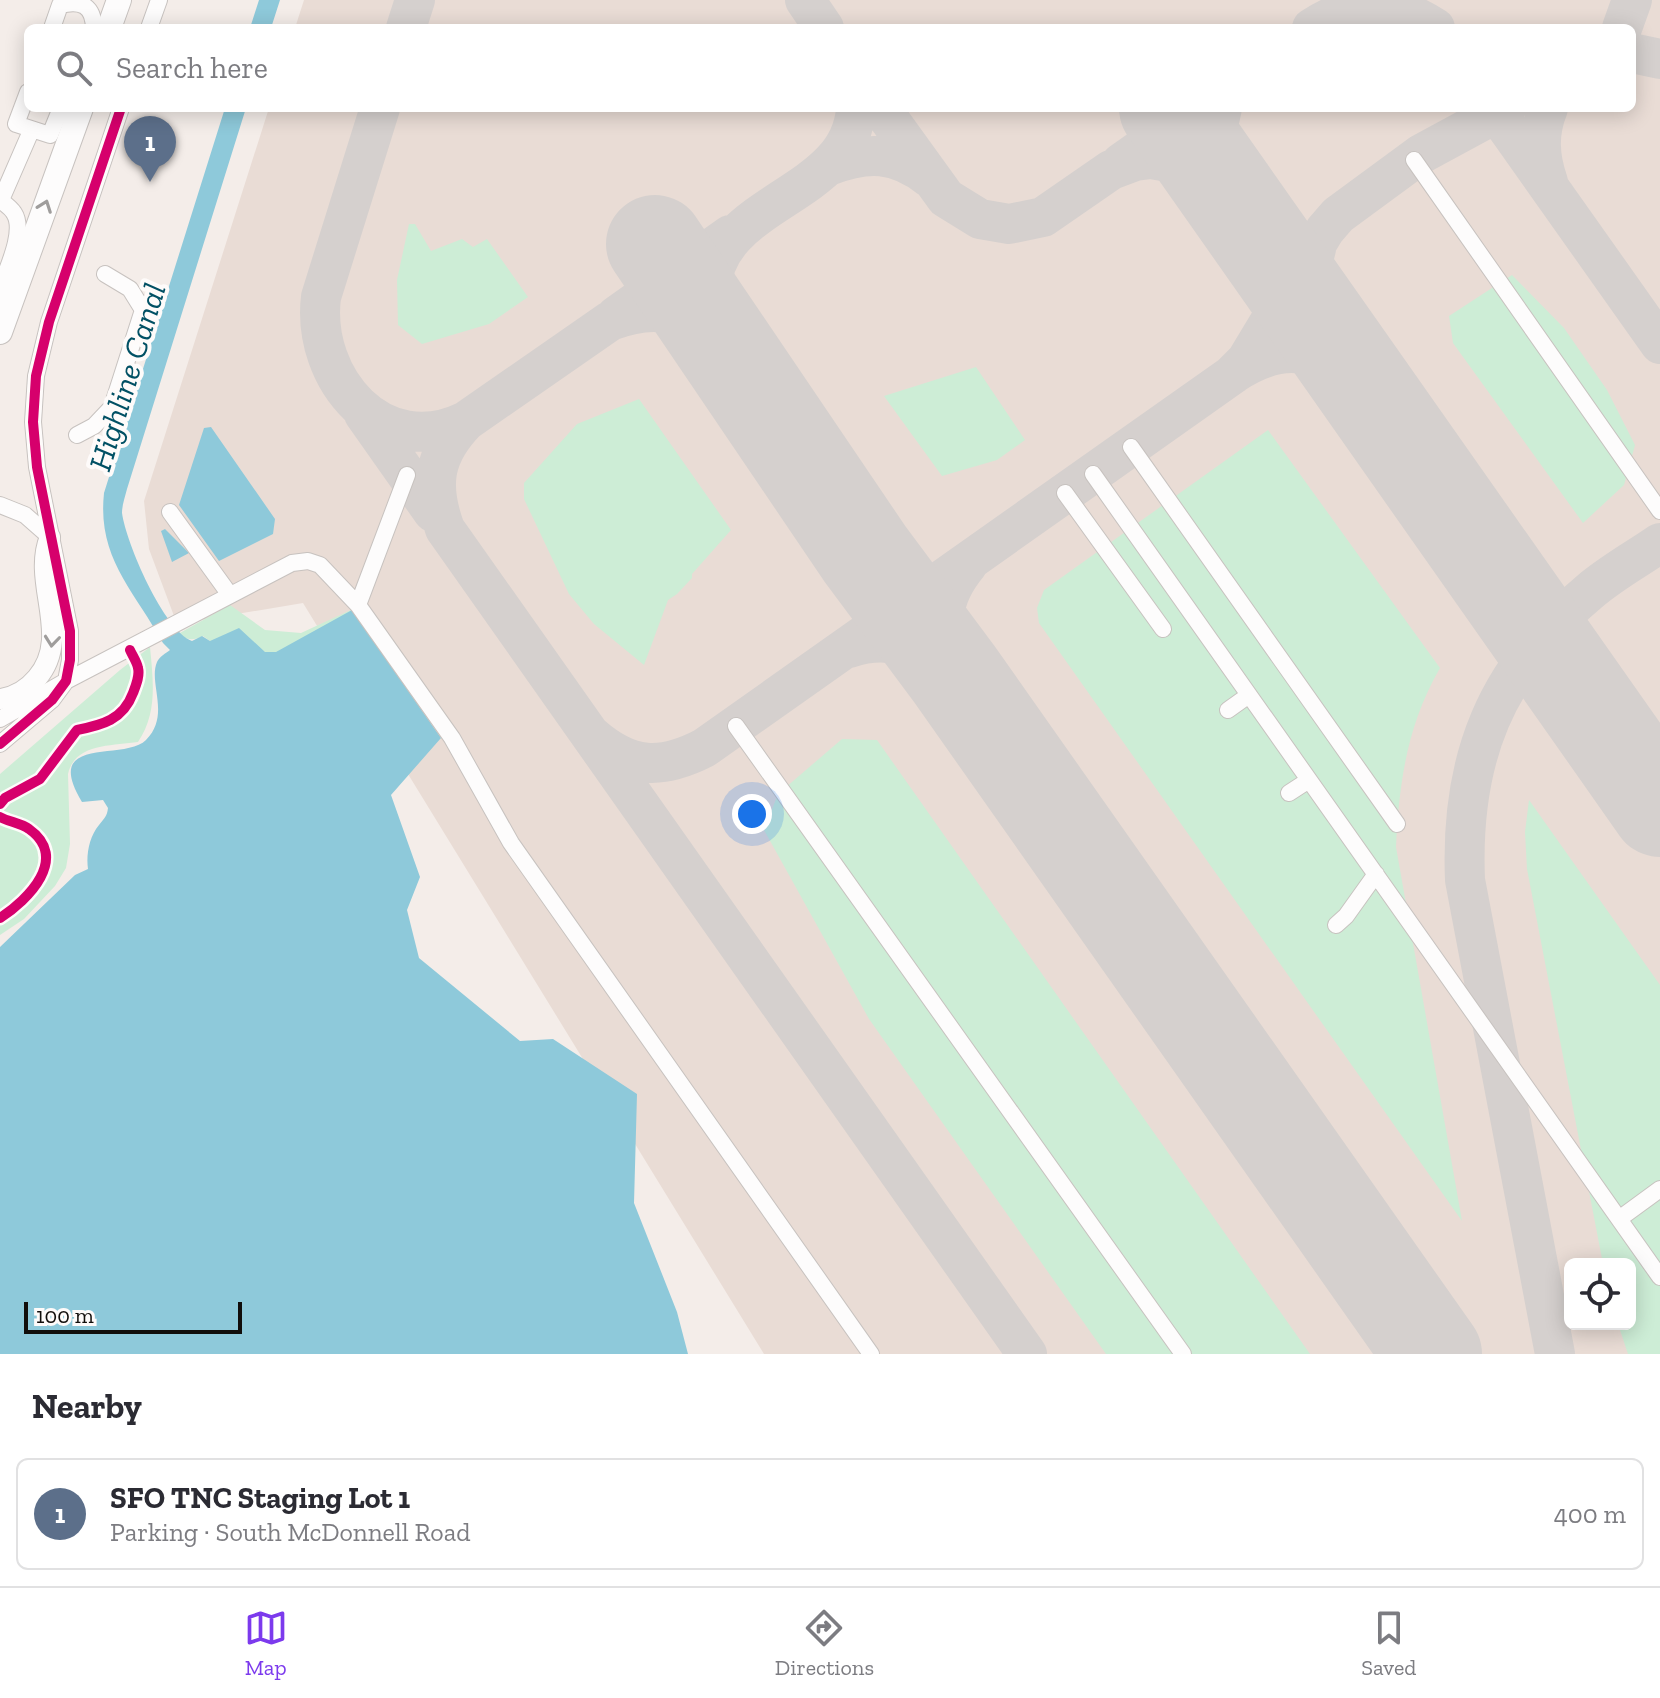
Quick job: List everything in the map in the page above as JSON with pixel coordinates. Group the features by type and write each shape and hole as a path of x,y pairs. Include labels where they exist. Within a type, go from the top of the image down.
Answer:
{"highway":[{"path":"110,24 119,0"},
{"path":"0,332 80,112"}],"main road":[{"path":"0,699 15,697 30,686 50,656 53,623 43,566 50,537"}],"street":[{"path":"150,24 159,0"},
{"path":"53,24 57,2 76,2 85,6 94,16 94,24"},
{"path":"24,103 16,124 31,131 50,135 59,112"},
{"path":"0,744 52,700 66,681 70,660 70,631 41,497 33,422 39,357 120,112"},
{"path":"0,289 16,243 18,224 15,214 0,200 31,131"},
{"path":"1414,160 1660,511"},
{"path":"77,435 94,426 112,407 143,310 130,289 105,274"},
{"path":"1131,447 1397,824"},
{"path":"1093,474 1660,1277"},
{"path":"358,605 407,475"},
{"path":"1065,493 1163,629"},
{"path":"0,504 41,497"},
{"path":"0,504 25,515 50,537"},
{"path":"170,512 230,595"},
{"path":"0,719 66,681 292,563 308,561 320,565 358,605 452,738 511,843 871,1354"},
{"path":"1228,710 1249,695"},
{"path":"736,726 1183,1354"},
{"path":"1289,793 1309,780"},
{"path":"1336,925 1376,874"},
{"path":"1619,1219 1660,1189"}],"shaded area":[{"path":"304,0 1660,0 1660,1354 764,1354 303,603 177,624 149,549 144,501 268,112 1636,112 1636,24 296,24"}],"green space":[{"path":"409,224 415,224 431,251 462,239 473,247 487,239 528,297 489,324 422,344 398,325 397,280"},
{"path":"1512,275 1564,328 1607,390 1635,445 1624,485 1583,523 1453,343 1449,316"},
{"path":"976,367 1025,440 997,460 942,476 884,396"},
{"path":"639,399 731,530 692,574 692,578 668,600 644,665 594,624 569,594 524,499 524,483 577,424"},
{"path":"1268,430 1440,668 1412,733 1403,777 1396,847 1462,1221 1039,623 1037,608 1044,590"},
{"path":"230,605 265,630 301,633 353,609 379,649 277,663 203,636 190,639 178,634"},
{"path":"150,647 153,696 144,731 138,742 86,751 72,764 68,774 70,844 66,868 55,886 24,919 0,935 0,774"},
{"path":"842,739 877,740 1310,1354 1106,1354 869,1019 764,830 778,794"},
{"path":"1529,800 1660,985 1660,1354 1628,1354 1620,1330 1636,1330 1636,1258 1602,1258 1527,869 1525,832"}],"water":[{"path":"259,0 280,0 272,24 251,24"},
{"path":"224,112 245,112 125,498 122,513 131,544 159,604 181,634 192,641 202,636 210,641 239,628 265,652 276,652 352,610 441,738 391,795 420,877 407,910 419,958 520,1041 553,1039 637,1094 634,1203 677,1312 688,1354 0,1354 0,947 75,875 88,869 91,841 108,808 103,800 82,802 72,781 72,767 78,758 135,746 146,740 157,720 155,670 158,660 170,650 112,555 103,516 104,493"},
{"path":"211,427 275,519 273,534 219,561 179,505 204,428"},
{"path":"165,529 189,553 172,562 161,531"}],"taxiway":[{"path":"407,24 415,0"},
{"path":"805,0 821,24"},
{"path":"1623,24 1632,0"},
{"path":"1319,24 1343,12 1374,7 1404,12 1428,24"},
{"path":"1636,54 1660,59"},
{"path":"379,112 321,297 321,328 328,357 340,383 358,405 381,421 406,430 435,431 466,421 610,321 627,316 655,312 668,314 692,323 720,340"},
{"path":"720,340 711,292 718,261 734,237 756,217 832,162 848,138 855,112"},
{"path":"884,112 946,198 980,219 1009,224 1043,217 1111,170 1151,159 1186,165 1229,198"},
{"path":"1121,163 1193,112"},
{"path":"1221,112 1214,144 1229,198"},
{"path":"1496,112 1660,344"},
{"path":"592,736 619,755 646,763 674,760 704,748 1232,375 1246,361 1325,230 1338,215 1421,154 1499,112"},
{"path":"1547,112 1541,145 1548,182"},
{"path":"828,166 856,158 881,156 905,163 930,178"},
{"path":"616,316 730,235"},
{"path":"1316,249 1312,288 1317,306 1365,390"},
{"path":"1233,374 1266,358 1296,353 1326,361 1356,382"},
{"path":"364,414 433,512"},
{"path":"466,421 447,446 437,471 437,498 445,529 1027,1354"},
{"path":"1555,1354 1465,880 1469,795 1477,757 1490,720 1507,686 1529,653 1556,622 1589,592 1660,543"},
{"path":"955,675 944,617 950,592 968,564"},
{"path":"849,648 879,643 905,646 930,657 955,675"}],"runway":[{"path":"1171,112 1660,808"},
{"path":"655,244 865,554 955,675 1433,1354"}],"cycle path":[{"path":"0,744 52,700 66,681 70,660 70,631 37,467 33,422 36,376 49,322 120,112"},
{"path":"0,804 5,798 40,779 77,730 111,720 124,709 133,693 138,674 130,650"},
{"path":"0,817 29,829 41,840 46,853 45,865 32,890 0,918"}],"place":[{"name":"SFO TNC Staging Lot 1","path":"150,182"}],"water label":[{"name":"Highline Canal","path":"127,377"}]}
